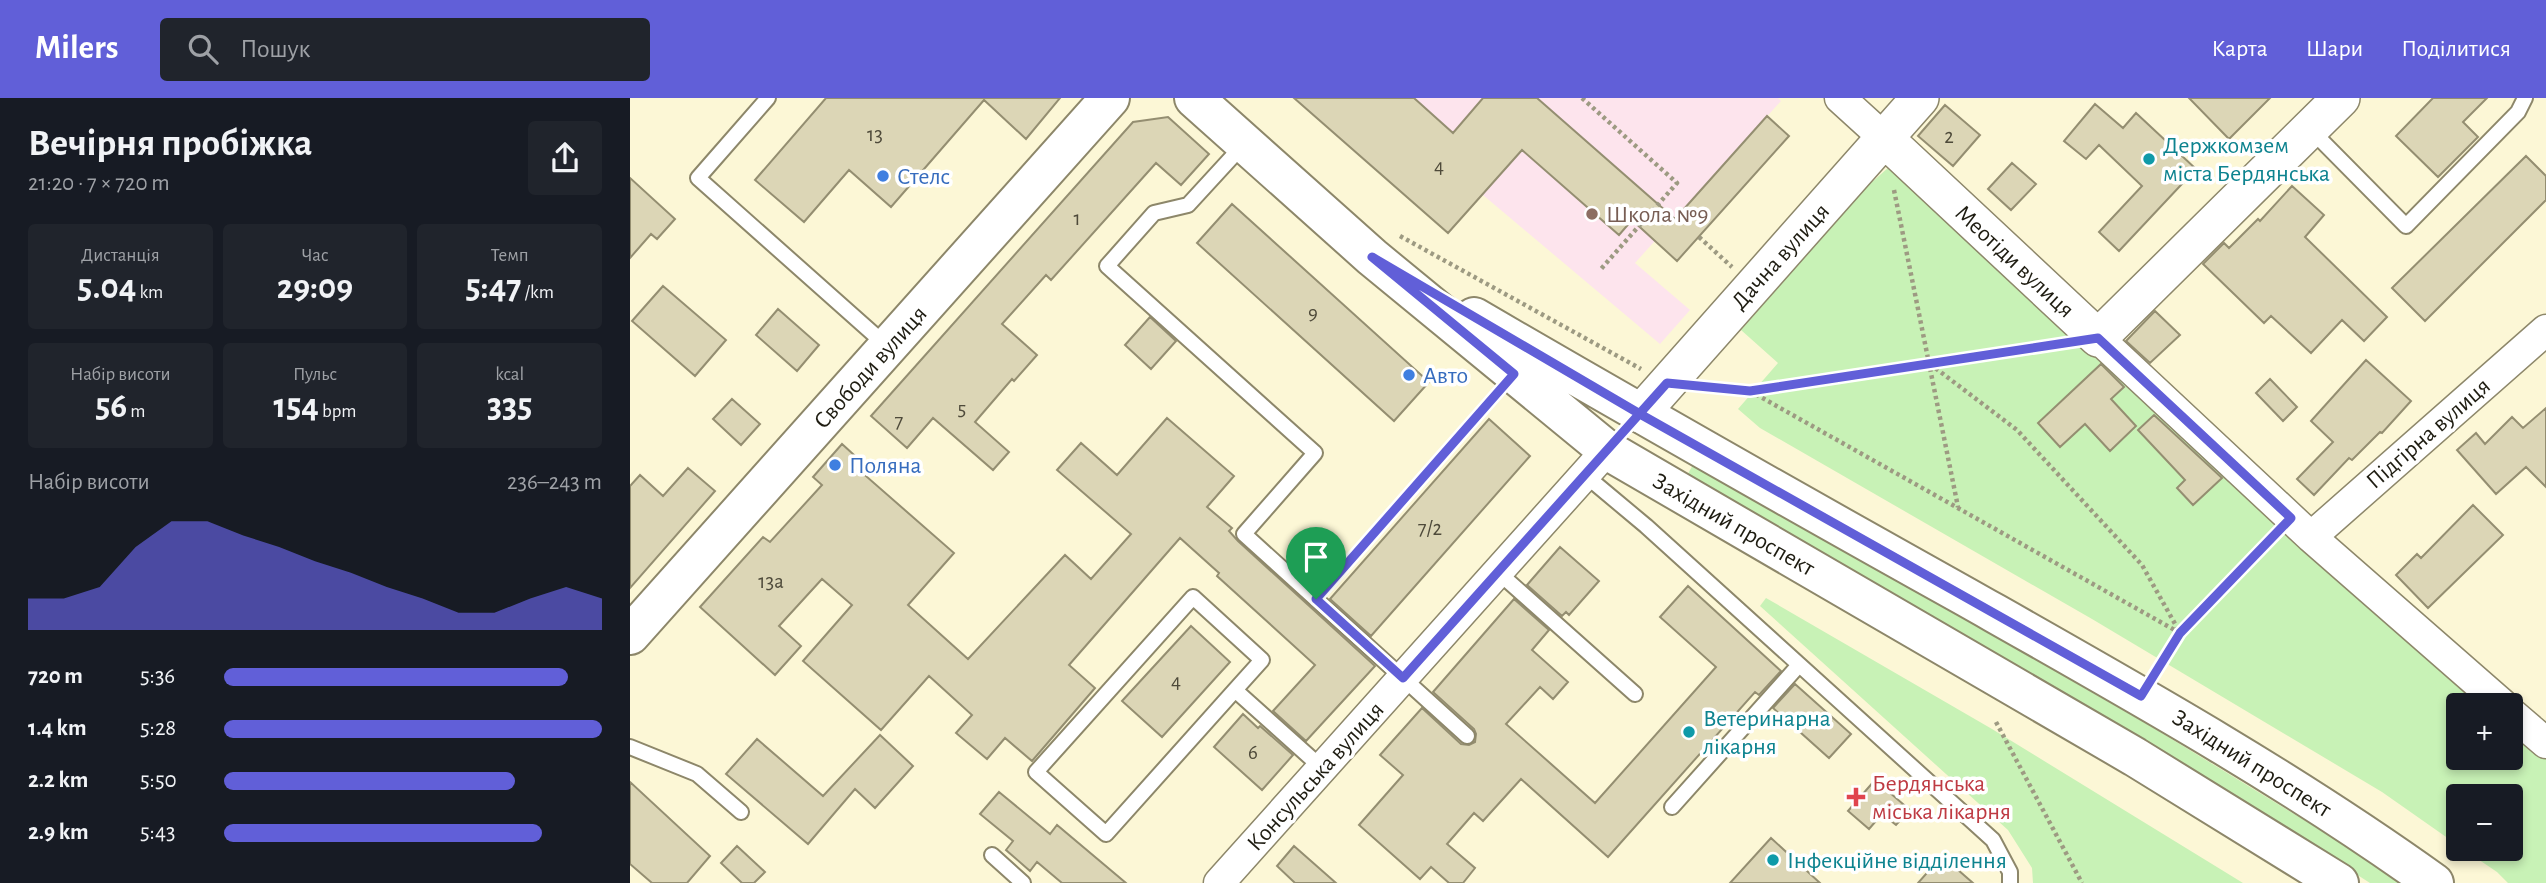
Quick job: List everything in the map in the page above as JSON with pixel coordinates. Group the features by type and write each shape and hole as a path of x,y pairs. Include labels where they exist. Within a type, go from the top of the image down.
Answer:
{"main road":[{"name":"Свободи вулиця","path":"630,635 1110,98"},
{"name":"Західний проспект","path":"1194,98 1245,143 1383,245 1640,414 2141,696 2355,827 2434,883"},
{"name":"Західний проспект","path":"1383,245 1514,374 1596,463 2135,757 2339,883"},
{"path":"1596,463 1640,414"}],"street":[{"name":"Меотіди вулиця","path":"1840,98 2301,527 2488,693"},
{"name":"Дачна вулиця","path":"1640,414 1920,98"},
{"path":"2098,338 2341,98"},
{"name":"Підгірна вулиця","path":"2301,527 2546,330"},
{"name":"Консульська вулиця","path":"1219,883 1596,463"},
{"path":"2523,723 2546,743"}],"lane":[{"path":"768,98 698,178 888,347"},
{"path":"2310,129 2406,226 2518,112 2525,98"},
{"path":"1245,143 1188,205 1154,213 1107,266 1314,453 1244,534 1467,736"},
{"path":"1596,463 1646,526 1993,840 2010,872 2010,883"},
{"path":"1498,572 1635,695"},
{"path":"1193,597 1262,660 1235,690 1106,834 1036,772 1193,597"},
{"path":"1672,807 1799,665"},
{"path":"1235,690 1322,768"},
{"path":"630,747 697,774 741,812"},
{"path":"992,855 1023,883"}],"path":[{"path":"1582,98 1677,183 1601,269"},
{"path":"1884,138 1958,508"},
{"path":"1699,237 1753,285"},
{"path":"1383,245 1667,383 1750,391 2098,338"},
{"path":"1929,364 2017,430 2142,565 2180,633"},
{"path":"1316,599 1514,374"},
{"path":"1750,391 2180,633"},
{"path":"2141,696 2180,633 2301,527"},
{"path":"1996,722 2082,883"}],"shaded area":[{"name":"Школа №9","path":"1294,98 1778,98 1781,101 1635,263 1690,310 1660,344 1483,195 1448,233"}],"green space":[{"path":"1889,167 2489,693 2446,693 2446,770 2523,770 2523,723 2546,743 2546,883 2508,883 2481,861 2523,861 2523,784 2446,784 2446,837 2382,792 2092,619 1760,428 1738,409 1778,363 1741,330 1862,191"},
{"path":"1694,463 2152,727 2402,883 2370,883 1685,479"},
{"path":"1766,598 1992,729 2243,883 2033,883 2032,868 2008,830 1760,606"}],"building":[{"path":"826,98 1060,98 1026,139 984,100 891,207 849,170 804,222 755,180"},
{"path":"1294,98 1414,98 1453,133 1483,98 1537,98 1675,219 1767,116 1789,136 1677,261 1632,220 1619,235 1522,150 1448,233"},
{"path":"2189,98 2270,98 2229,139"},
{"path":"2433,98 2487,98 2463,122 2478,137 2438,177 2396,136"},
{"path":"2095,104 2123,128 2136,113 2196,169 2119,251 2099,232 2142,186 2099,145 2086,159 2064,141"},
{"path":"1945,105 1980,135 1953,166 1918,136"},
{"path":"1168,117 1209,154 1181,185 1156,163 1051,280 1046,275 1002,324 1037,355 975,422 1009,452 993,470 933,418 907,448 871,416 1133,122"},
{"path":"2526,156 2546,176 2546,200 2425,321 2392,288"},
{"path":"2012,163 2036,184 2011,210 1988,189"},
{"path":"630,178 675,219 657,239 651,234 630,258"},
{"path":"2292,186 2324,215 2305,237 2387,317 2364,341 2342,320 2311,353 2271,316 2264,323 2203,264 2224,243 2229,248 2258,219 2260,221"},
{"path":"1232,204 1429,382 1394,421 1197,243"},
{"path":"663,286 726,340 695,376 632,321"},
{"path":"778,309 819,345 797,371 756,335"},
{"path":"2155,311 2180,335 2150,363 2126,341"},
{"path":"1150,317 1176,341 1151,369 1125,345"},
{"path":"2366,360 2411,401 2382,433 2352,460 2349,458 2314,495 2297,479 2333,442 2311,421"},
{"path":"2101,364 2124,387 2111,399 2136,426 2110,451 2085,424 2060,447 2038,423"},
{"path":"2270,379 2297,407 2283,421 2256,393"},
{"path":"732,399 760,424 741,445 713,419"},
{"path":"2546,408 2546,487 2526,467 2496,494 2457,450 2476,433 2485,444 2512,417 2523,428"},
{"path":"2154,415 2222,478 2193,505 2177,488 2185,480 2138,430"},
{"path":"1167,418 1234,476 1207,507 1232,528 1229,531 1238,541 1375,666 1306,741 1273,711 1315,665 1217,576 1219,573 1180,538 1069,665 1095,688 1032,761 1005,738 987,759 956,733 972,715 929,676 881,730 803,661 852,605 822,579 779,626 801,646 775,675 700,607 763,537 770,542 822,485 813,477 842,444 864,464 859,470 954,553 908,605 968,659 1065,555 1091,579 1131,534 1057,470 1081,443 1117,475"},
{"path":"1489,419 1530,456 1371,636 1330,599"},
{"path":"688,468 715,491 630,588 630,486 640,475 663,496"},
{"path":"2473,505 2503,535 2428,608 2396,575 2417,554 2421,558"},
{"path":"1560,547 1599,581 1569,615 1566,612 1562,616 1527,585"},
{"path":"1688,586 1781,671 1759,695 1755,692 1608,857 1521,779 1483,821 1474,813 1447,844 1475,868 1463,883 1449,883 1431,867 1420,879 1359,825 1403,775 1380,755 1422,708 1461,744 1469,745 1475,742 1474,729 1433,692 1514,599 1549,630 1532,650 1568,682 1553,699 1540,687 1506,724 1595,803 1716,667 1660,617"},
{"path":"1191,626 1230,662 1162,737 1122,701"},
{"path":"1795,684 1851,734 1829,758 1773,708"},
{"path":"1243,714 1293,755 1262,790 1214,747"},
{"path":"880,735 913,766 875,808 855,789 808,844 726,774 757,739 823,796"},
{"path":"1875,780 1910,810 1896,825 1882,814 1869,829 1848,811"},
{"path":"630,782 710,856 687,883 652,883 630,864"},
{"path":"999,792 1050,834 1057,825 1126,883 1062,883 1037,862 1030,871 1006,850 1013,841 980,814"},
{"name":"Інфекційне відділення","path":"1771,838 1820,883 1730,883"},
{"path":"737,846 765,872 754,883 742,883 721,863"},
{"path":"1294,846 1336,883 1295,883 1277,866"},
{"path":"1942,856 1973,883 1918,883"}],"place":[{"name":"Держкомзем міста Бердянська","path":"2149,159"},
{"name":"Стелс","path":"883,176"},
{"name":"Школа №9","path":"1592,214"},
{"name":"Авто","path":"1409,375"},
{"name":"Поляна","path":"835,465"},
{"name":"Ветеринарна лікарня","path":"1689,732"},
{"name":"Бердянська міська лікарня","path":"1856,797"},
{"name":"Інфекційне відділення","path":"1773,860"}],"route":[{"path":"1316,599 1403,678 1640,414 1667,383 1750,391 2098,338 2291,518 2180,633 2141,696 1640,414 1372,257 1514,374 1316,599"}]}
